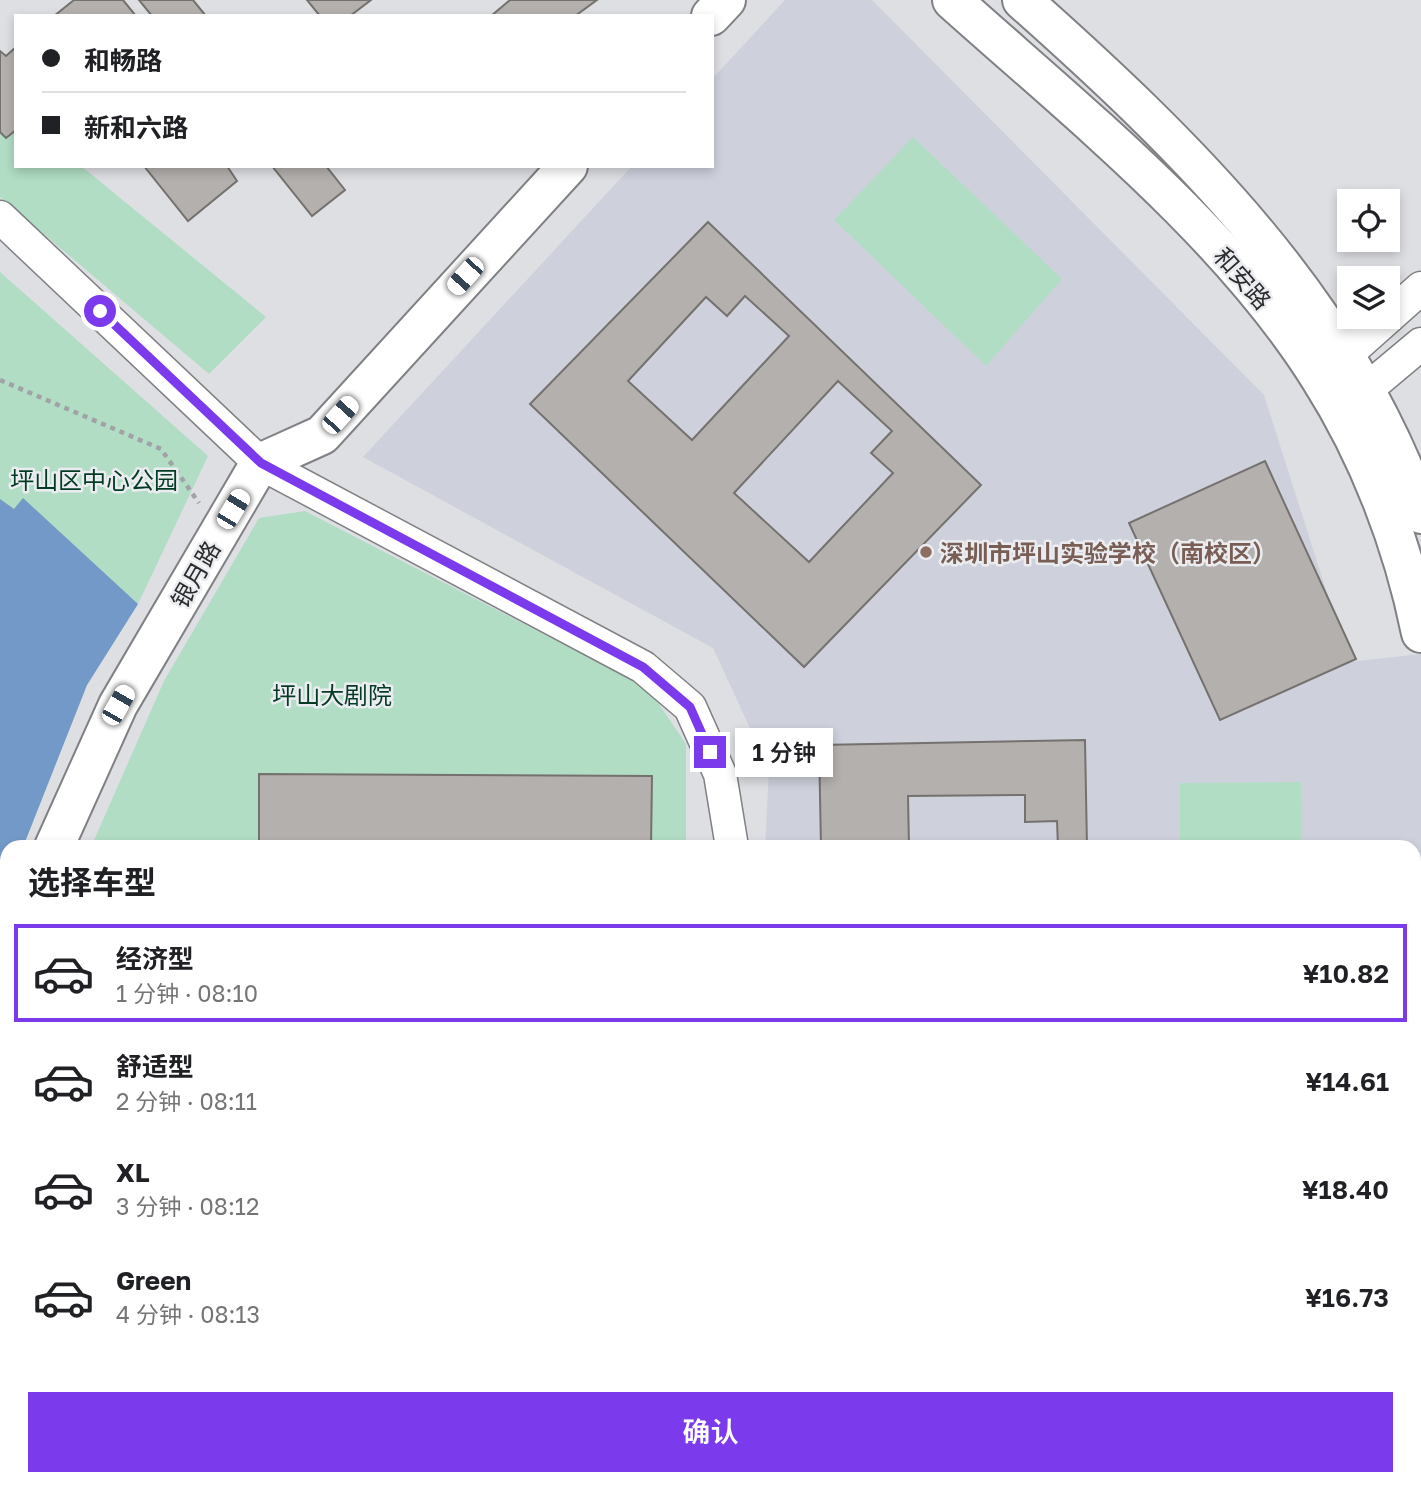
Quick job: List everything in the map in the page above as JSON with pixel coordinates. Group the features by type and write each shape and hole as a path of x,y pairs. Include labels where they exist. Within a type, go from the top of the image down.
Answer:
{"street":[{"path":"713,14 726,0"},
{"name":"和安路","path":"952,0 1127,157 1276,316 1333,366 1366,390 1383,421 1421,514"},
{"name":"和安路","path":"1021,0 1155,124 1248,221 1280,262 1333,366 1354,438 1385,509 1407,576 1421,633"},
{"path":"261,463 322,435 566,168"},
{"path":"0,217 261,463 643,667 690,707 720,774 731,840"},
{"path":"1251,288 1280,262"},
{"path":"1333,366 1421,288"},
{"path":"1366,390 1421,344"},
{"name":"银月路","path":"57,840 118,705 261,463"}],"path":[{"path":"0,380 161,449 220,532"}],"shaded area":[{"name":"深圳市坪山实验学校（南校区）","path":"785,0 872,0 1264,395 1349,662 1421,654 1421,840 765,840 769,769 713,648 363,457 630,168 714,168 714,77"}],"green space":[{"path":"0,100 14,111 14,168 83,168 266,317 209,374 0,197"},
{"path":"913,137 1062,279 986,366 834,220"},
{"name":"坪山区中心公园","path":"0,272 208,456 138,604 87,685 26,840 0,840"},
{"name":"坪山大剧院","path":"305,511 648,688 686,744 686,840 94,840 164,681 259,518"},
{"path":"1301,782 1302,840 1180,840 1180,783"}],"water":[{"path":"23,498 138,604 87,685 26,840 0,840 0,499 14,509"}],"building":[{"path":"74,0 123,0 134,14 56,14"},
{"path":"139,0 193,0 204,14 150,14"},
{"path":"307,0 371,0 353,14 318,14"},
{"path":"510,0 597,0 578,14 493,14"},
{"path":"14,49 14,132 6,138 0,132 0,51 6,56"},
{"path":"146,168 228,168 237,181 188,221"},
{"path":"274,168 328,168 345,190 312,216"},
{"path":"708,222 981,485 804,667 530,404","holes":["745,296 789,336 692,440 628,381 706,297 727,316","838,381 892,431 871,453 893,473 809,562 734,493"]},
{"path":"1265,461 1356,659 1220,720 1129,523"},
{"path":"1085,740 1087,840 1058,840 1057,821 1025,822 1025,795 908,796 909,840 821,840 819,745"},
{"path":"259,774 652,776 651,840 259,840"}],"place":[{"name":"深圳市坪山实验学校（南校区）","path":"926,552"}],"route":[{"path":"100,311 261,463 643,667 690,707 710,752"}]}
